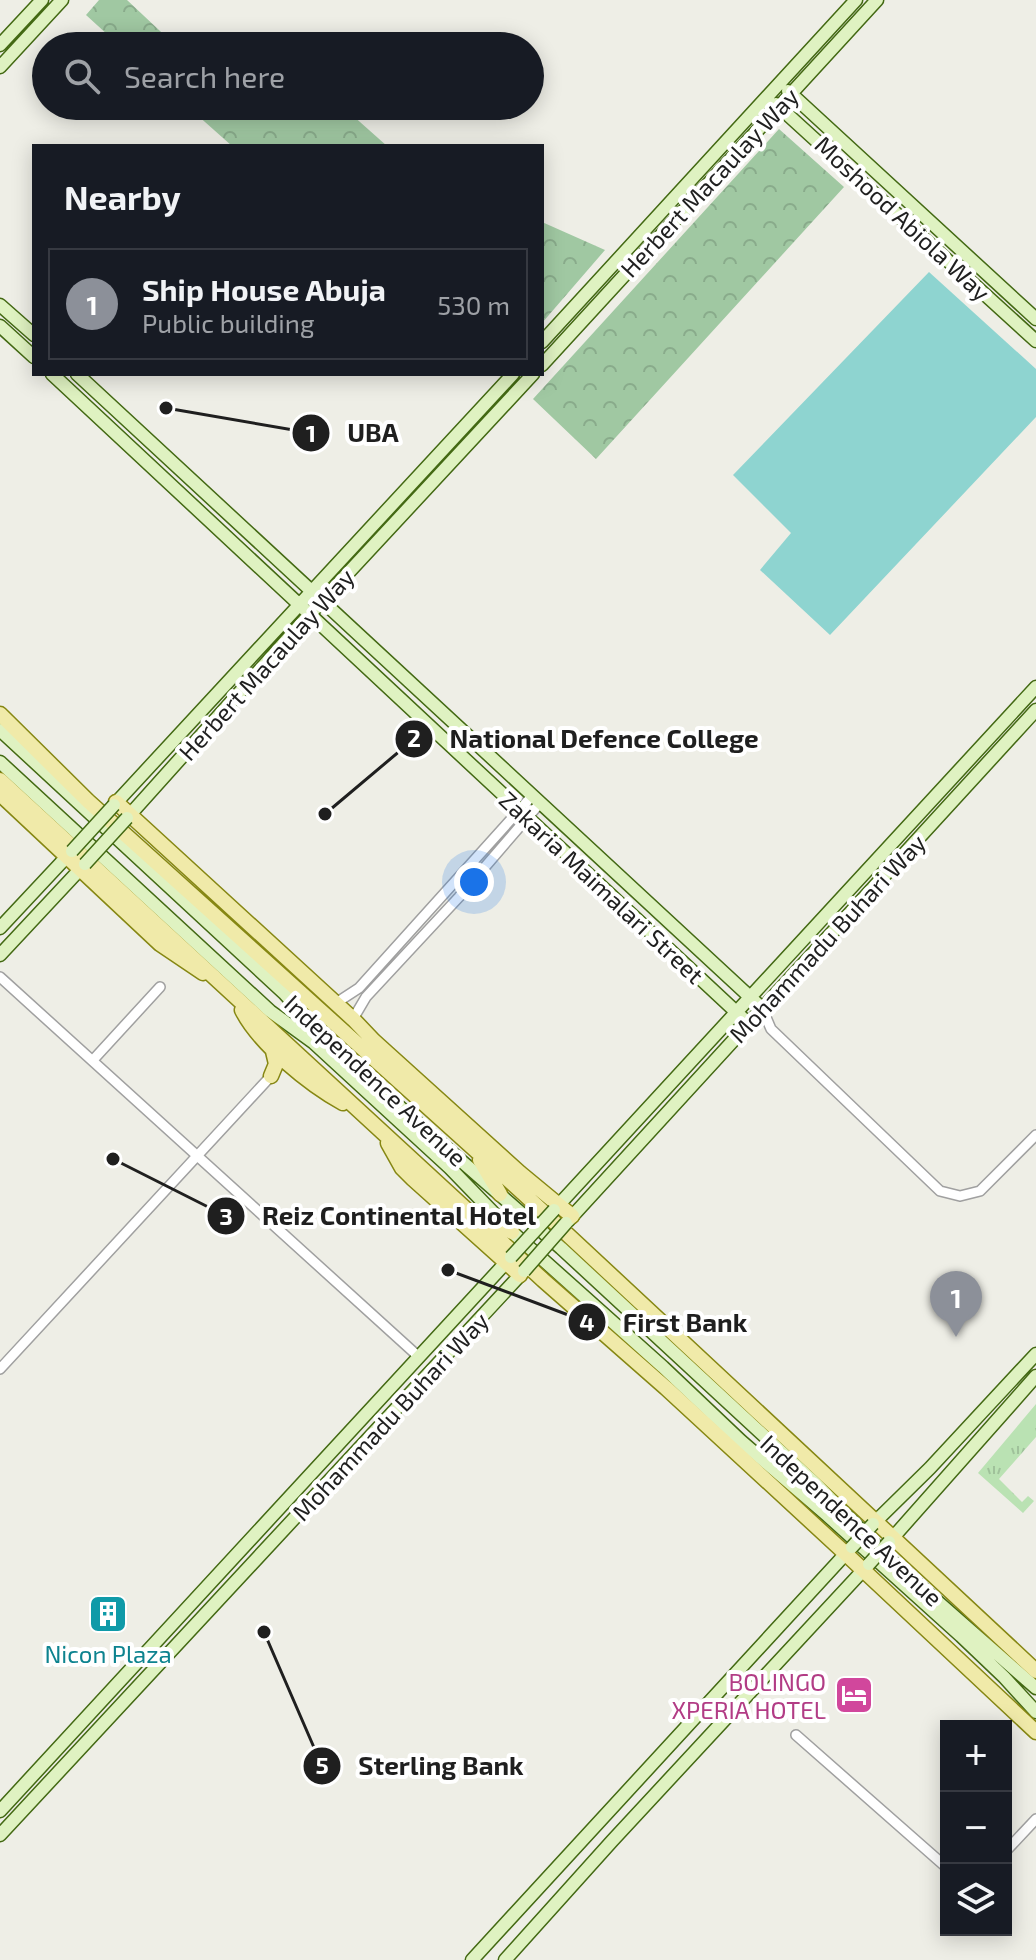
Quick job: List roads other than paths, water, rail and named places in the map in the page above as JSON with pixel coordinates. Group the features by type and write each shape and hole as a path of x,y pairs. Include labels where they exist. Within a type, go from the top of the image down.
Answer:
{"main road":[{"path":"0,45 42,0"},
{"path":"32,32 62,0"},
{"name":"Herbert Macaulay Way","path":"544,340 856,0"},
{"name":"Herbert Macaulay Way","path":"544,363 877,0"},
{"path":"0,67 32,32"},
{"name":"Moshood Abiola Way","path":"780,83 1036,319"},
{"name":"Moshood Abiola Way","path":"768,96 1036,341"},
{"path":"983,292 994,280"},
{"path":"0,305 32,333"},
{"path":"0,326 32,355"},
{"name":"Zakaria Maimalari Street","path":"54,376 748,1023"},
{"name":"Zakaria Maimalari Street","path":"80,376 762,1008"},
{"name":"Herbert Macaulay Way","path":"0,928 511,376"},
{"name":"Herbert Macaulay Way","path":"0,955 531,376"},
{"path":"87,406 97,393"},
{"name":"Mohammadu Buhari Way","path":"0,1811 1036,687"},
{"name":"Mohammadu Buhari Way","path":"0,1835 522,1273 1036,710"},
{"name":"Independence Avenue","path":"0,714 88,801 474,1149 891,1540 1036,1671"},
{"name":"Independence Avenue","path":"0,730 284,993 322,1035 403,1110 500,1194 816,1484 889,1559 1036,1688"},
{"name":"Independence Avenue","path":"0,762 258,1001 314,1043 450,1168 506,1236 666,1388 849,1550 1036,1732"},
{"name":"Independence Avenue","path":"0,780 442,1187 506,1236 890,1573 1004,1677 1036,1712"},
{"path":"0,794 83,866 160,944 180,960 223,983"},
{"path":"115,803 569,1220"},
{"path":"235,995 246,1018 271,1046 319,1089 363,1115"},
{"path":"271,1046 276,1061 271,1076"},
{"path":"271,1076 286,1070 300,1073"},
{"path":"385,1135 402,1168 522,1273"},
{"path":"474,1149 500,1194"},
{"path":"472,1960 874,1523 1036,1354"},
{"path":"505,1960 622,1829 891,1540 1036,1376"},
{"path":"930,1468 944,1480"},
{"path":"310,1476 323,1488"},
{"path":"1018,1654 1036,1662"},
{"path":"95,1708 107,1721"}],"street":[{"path":"336,1003 359,988 536,800"},
{"path":"353,1019 366,997 459,897 523,814"},
{"path":"0,977 419,1357"},
{"path":"93,1060 160,987"},
{"name":"Zakaria Maimalari Street","path":"762,1008 771,1029 940,1191 960,1196 980,1191 1036,1135"},
{"name":"Zakaria Maimalari Street","path":"748,1023 771,1029"},
{"path":"0,1369 271,1076"},
{"path":"796,1735 943,1864"},
{"path":"1012,1845 1036,1819"}],"place":[{"name":"UBA","path":"166,408"},
{"name":"National Defence College","path":"325,814"},
{"name":"Reiz Continental Hotel","path":"113,1159"},
{"name":"First Bank","path":"448,1270"},
{"name":"Ship House Abuja","path":"956,1337"},
{"name":"Nicon Plaza","path":"108,1614"},
{"name":"Sterling Bank","path":"264,1632"},
{"name":"BOLINGO XPERIA HOTEL","path":"854,1695"}]}
